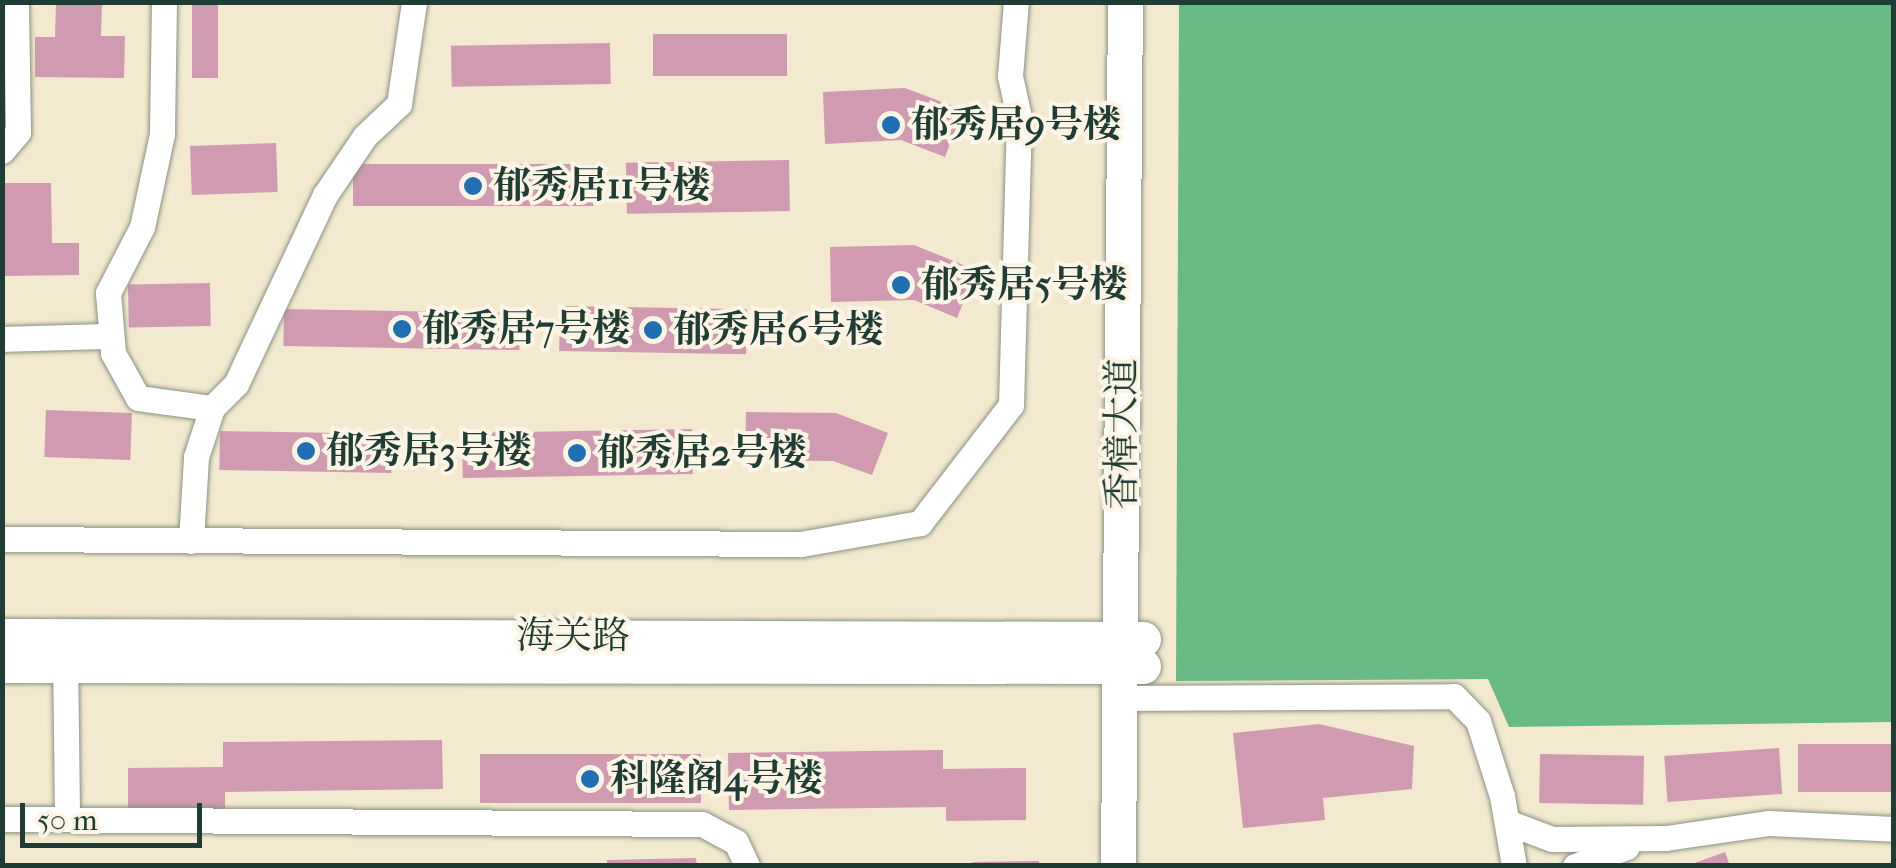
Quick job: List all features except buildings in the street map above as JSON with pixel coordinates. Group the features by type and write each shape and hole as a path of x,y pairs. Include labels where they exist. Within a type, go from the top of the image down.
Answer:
{"street":[{"path":"2,151 18,132 10,32 16,2"},
{"path":"164,2 162,134 142,227 108,292 113,354 138,398 212,408"},
{"path":"191,541 196,457 212,408 236,384 325,195 365,136 399,104 414,2"},
{"path":"2,540 801,544 920,523 1012,405 1020,117 1010,76 1016,2"},
{"name":"香樟大道","path":"1126,2 1132,667 1142,866"},
{"name":"香樟大道","path":"1118,866 1132,667 1145,2"},
{"path":"2,339 111,336"},
{"name":"海关路","path":"2,636 65,650 1132,667"},
{"path":"65,650 67,818"},
{"name":"海关路","path":"2,665 65,650"},
{"path":"1132,667 1454,696 1478,721 1514,866"},
{"path":"2,819 702,824 736,842 747,866"},
{"path":"1506,822 1552,839 1666,838 1769,823 1894,830"},
{"path":"1576,866 1666,838"}],"green space":[{"path":"1179,3 1893,3 1893,722 1509,727 1488,679 1176,681"}],"place":[{"name":"郁秀居9号楼","path":"891,125"},
{"name":"郁秀居11号楼","path":"473,186"},
{"name":"郁秀居5号楼","path":"901,285"},
{"name":"郁秀居7号楼","path":"402,329"},
{"name":"郁秀居6号楼","path":"653,330"},
{"name":"郁秀居3号楼","path":"306,451"},
{"name":"郁秀居2号楼","path":"577,453"},
{"name":"科隆阁4号楼","path":"590,779"}]}
